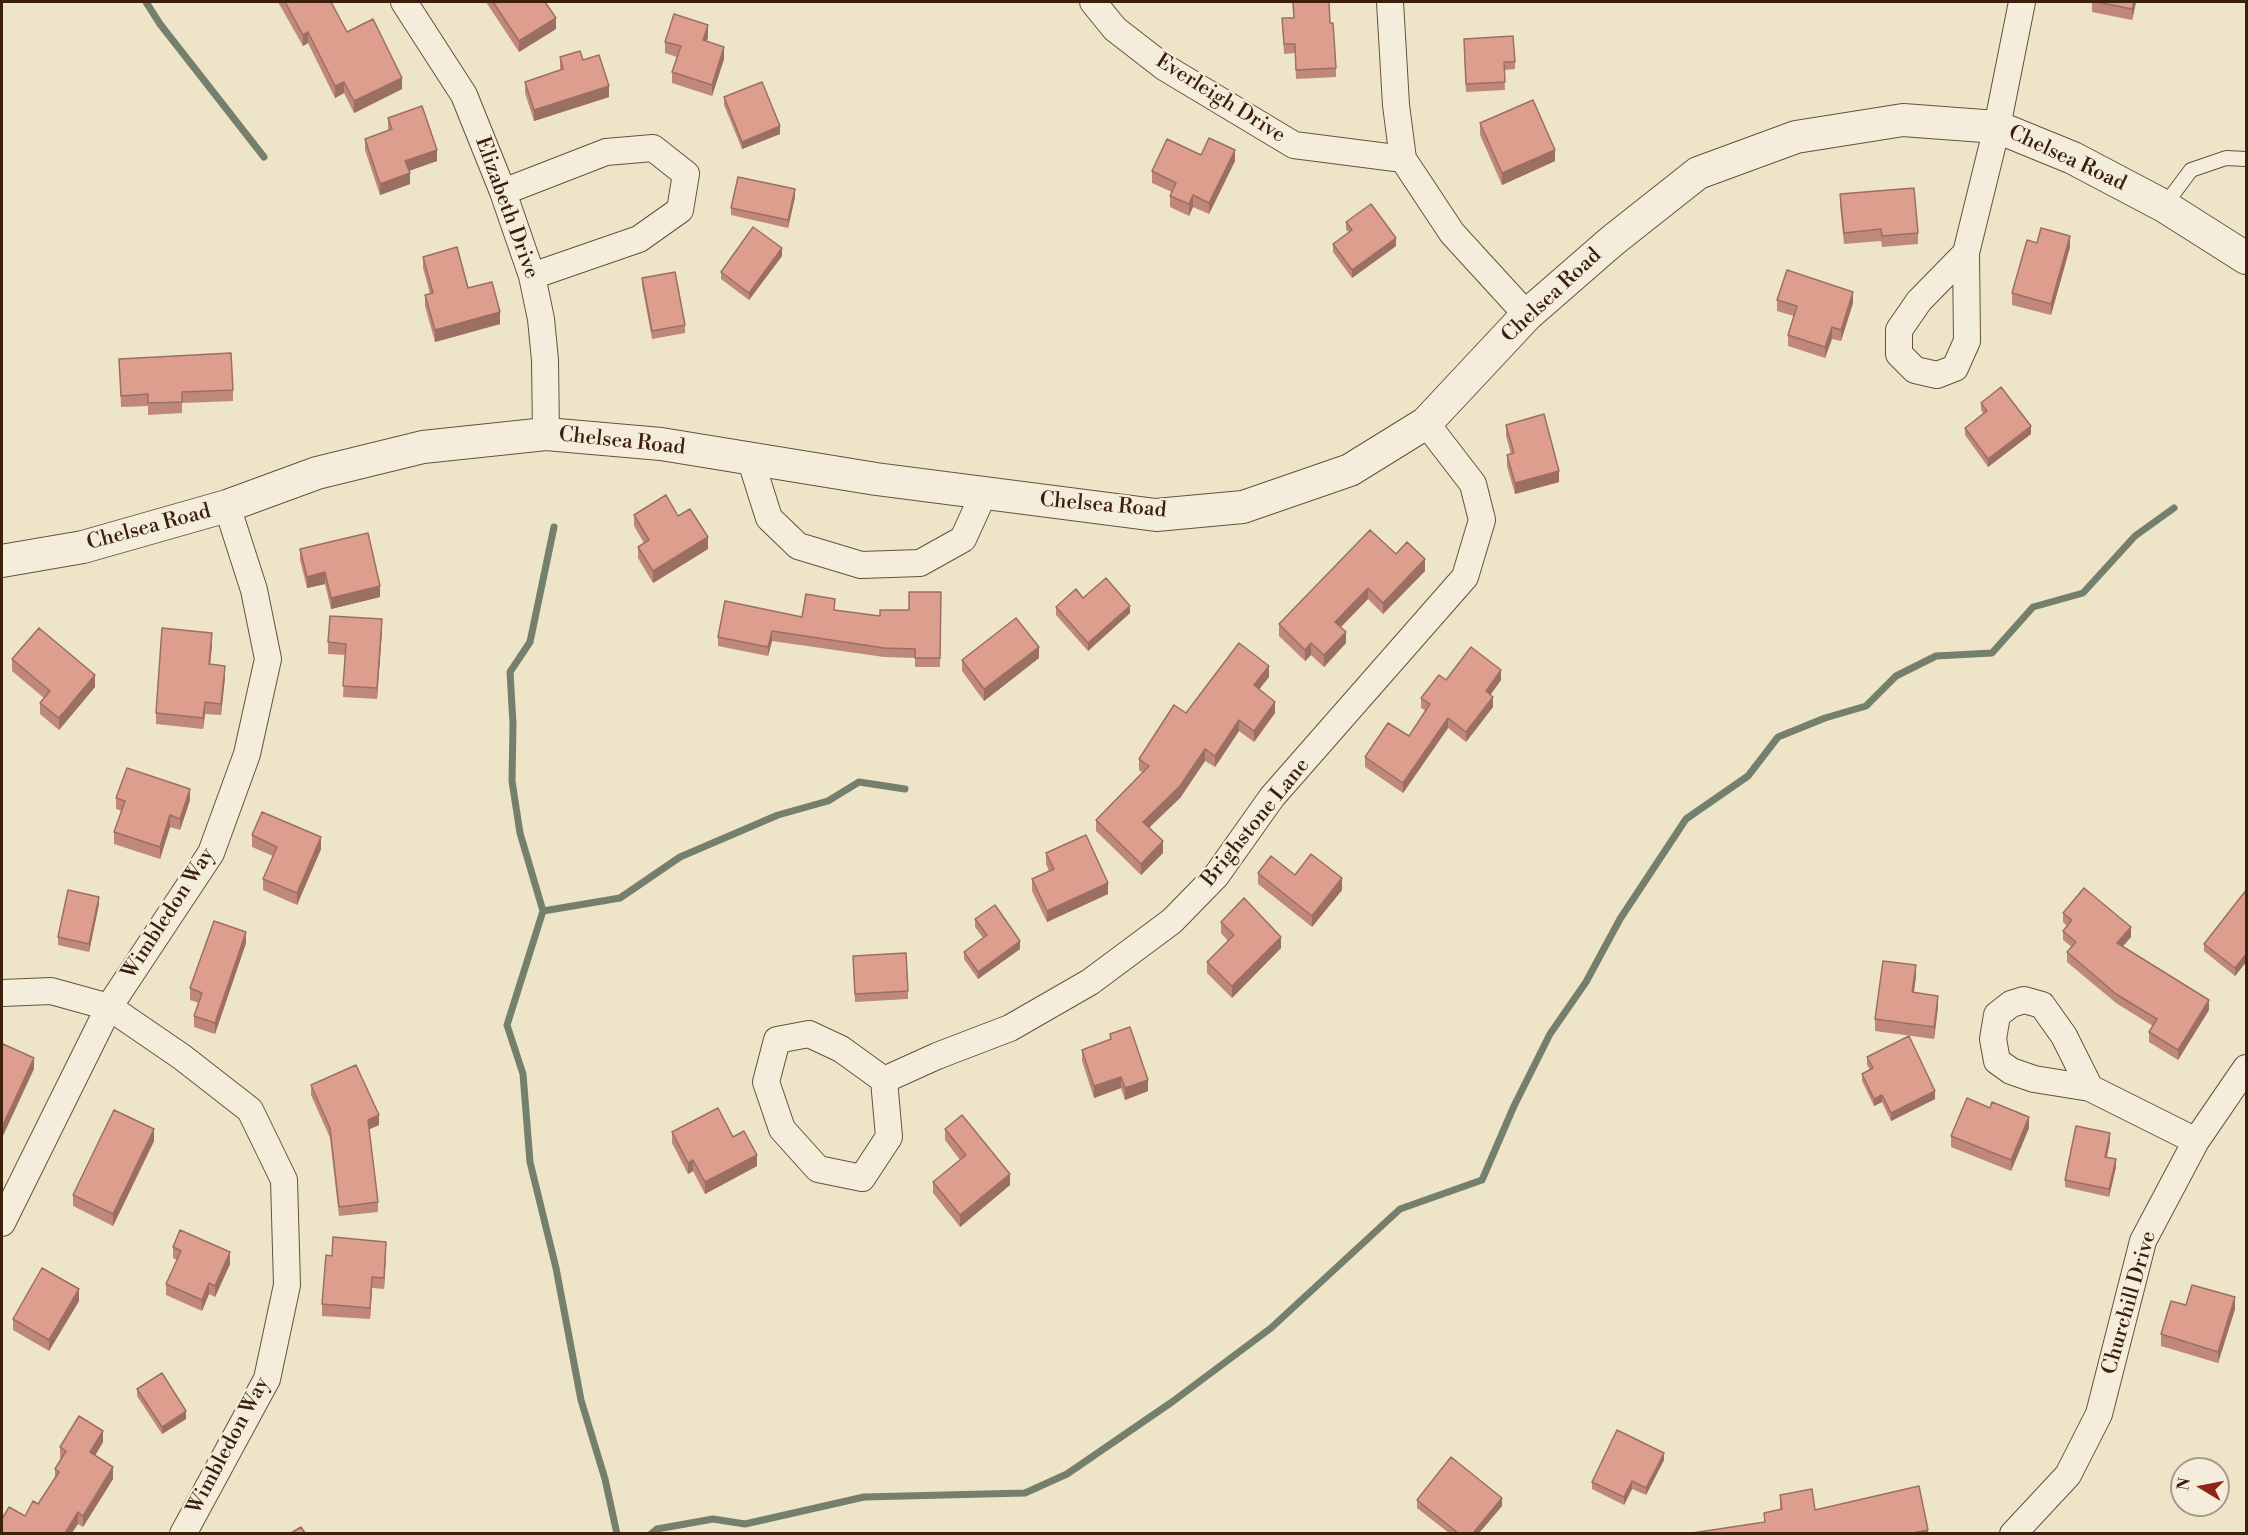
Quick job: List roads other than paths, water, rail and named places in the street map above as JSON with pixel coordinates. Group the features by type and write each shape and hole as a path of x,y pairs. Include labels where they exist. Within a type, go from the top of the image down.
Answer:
{"street":[{"name":"Elizabeth Drive","path":"404,2 464,95 503,192 531,276 541,320 545,360 546,434"},
{"name":"Everleigh Drive","path":"1093,2 1114,29 1164,68 1294,145 1403,159"},
{"path":"1390,2 1396,105 1403,159 1452,233 1527,315"},
{"path":"1966,253 1997,127 2022,2"},
{"name":"Chelsea Road","path":"2,561 83,547 227,506 317,473 423,447 546,434 662,444 984,494 1156,515 1243,507 1350,470 1426,423 1527,315 1612,241 1698,173 1796,137 1903,120 1997,127 2073,158 2164,206 2247,258"},
{"path":"503,192 606,152 653,148 686,174 680,210 639,239 531,276"},
{"name":"Brighstone Lane","path":"884,1080 937,1056 1010,1028 1090,982 1172,921 1216,876 1272,797 1465,577 1482,520 1473,484 1426,423"},
{"path":"750,458 769,518 798,546 861,565 920,563 963,538 984,494"},
{"name":"Wimbledon Way","path":"2,1223 109,1007 211,853 247,754 268,659 255,590 227,506"},
{"path":"2,993 51,991 109,1007"},
{"name":"Wimbledon Way","path":"109,1007 182,1057 250,1110 284,1180 287,1285 267,1379 183,1533"},
{"path":"809,1034 841,1048 884,1080 889,1137 862,1178 818,1169 782,1129 766,1082 777,1040 809,1034"},
{"name":"Churchill Drive","path":"2013,1533 2068,1475 2099,1414 2143,1241 2196,1141 2247,1068"},
{"path":"2090,1088 2196,1141"}],"lane":[{"path":"2164,206 2191,170 2226,158 2247,159"}],"waterway":[{"path":"146,2 160,24 264,157"},
{"path":"651,1534 657,1529 713,1519 745,1524 864,1497 1025,1493 1067,1474 1172,1402 1271,1328 1400,1209 1482,1180 1514,1106 1550,1034 1586,982 1620,919 1686,819 1748,776 1778,737 1825,718 1866,706 1896,676 1936,656 1992,653 2033,607 2083,593 2135,536 2174,508"},
{"path":"554,527 530,642 510,672 513,724 512,781 520,833 543,911 507,1025 523,1074 530,1162 556,1268 581,1400 605,1479 617,1534"},
{"path":"543,911 620,898 680,857 778,815 828,801 859,782 905,789"}]}
